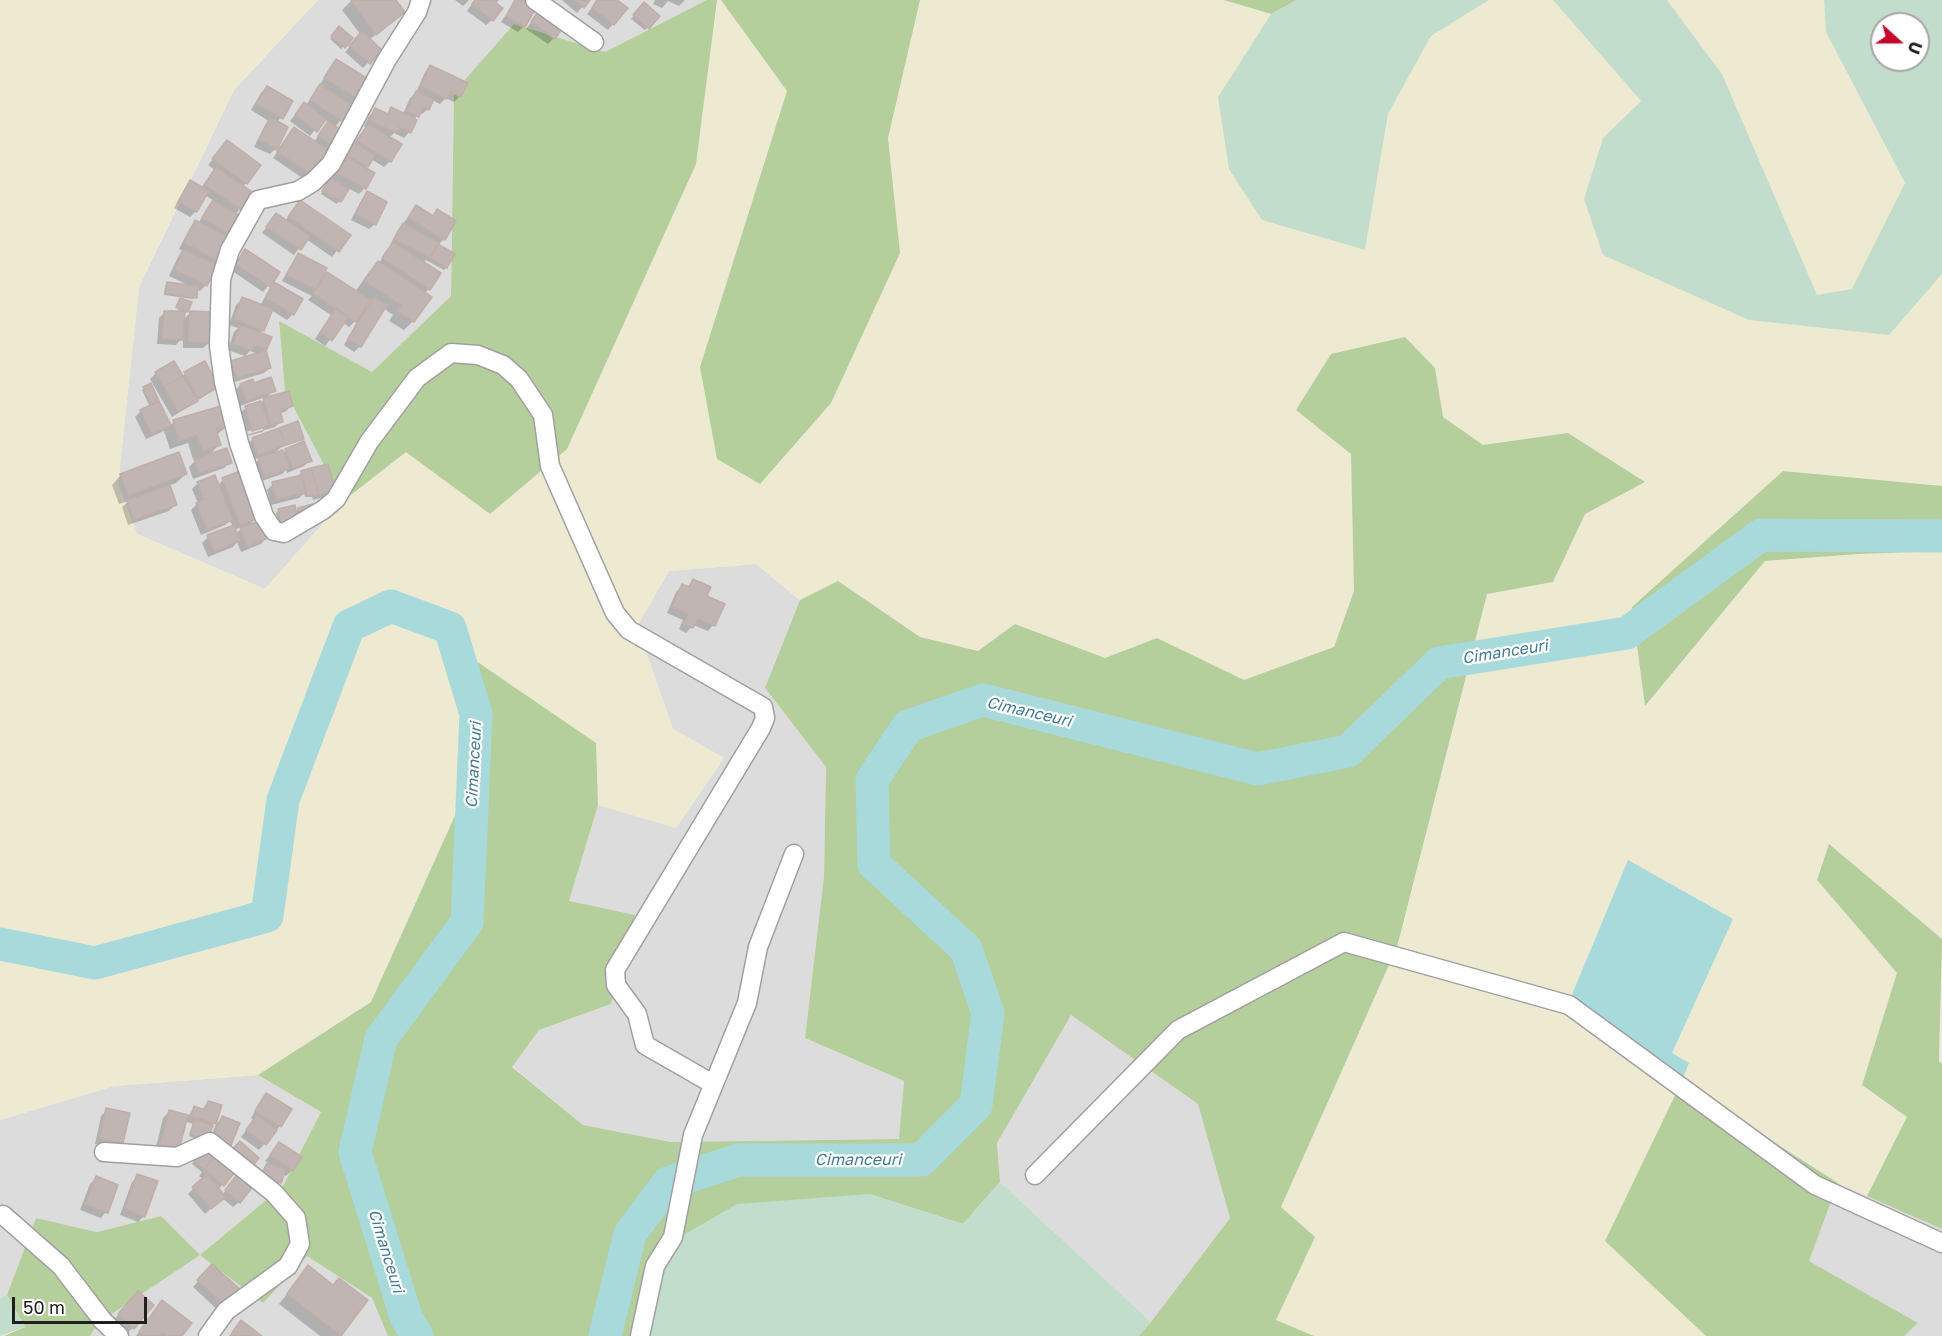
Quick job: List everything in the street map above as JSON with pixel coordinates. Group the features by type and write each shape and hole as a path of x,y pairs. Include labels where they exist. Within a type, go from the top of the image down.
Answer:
{"street":[{"path":"422,0 386,61 331,164 313,182 297,191 258,200 230,250 221,279 219,346 224,382 239,443 264,516 274,531 284,533 323,510 336,499 369,442 417,378 451,353 478,355 503,365 519,379 543,414 550,466 615,613 629,630 763,708 765,718 761,729 615,970 616,985 637,1014 645,1045 712,1084"},
{"path":"535,0 594,42"},
{"path":"640,1336 655,1266 673,1237 693,1135 747,1003 758,947 794,854"},
{"path":"1035,1175 1178,1030 1344,942 1569,1005 1815,1185 1942,1243"},
{"path":"104,1152 177,1157 210,1142 274,1193 296,1218 300,1244 288,1266 226,1311 208,1336"},
{"path":"3,1215 61,1266 103,1321 119,1336"}],"shaded area":[{"path":"0,0 318,0 234,90 139,287 118,484 137,534 265,589 343,501 406,452 490,514 696,164 717,0 721,0 787,91 700,367 900,253 888,138 920,0 1224,0 1271,14 1218,97 1365,250 1388,114 1431,36 1489,0 1553,0 1641,101 1603,138 1584,199 1889,335 1942,274 1942,486 1783,471 1646,706 1765,561 1942,551 1942,939 1829,845 1817,880 1897,973 1862,1085 1908,1117 1867,1196 1838,1183 1681,1083 1606,1241 1706,1336 1314,1336 1276,1321 1315,1237 1281,1207 1397,947 1487,594 1553,582 1585,514 1645,482 1568,433 1483,445 1443,417 1435,368 1351,454 1354,591 1334,647 1244,680 1157,638 1105,658 1016,624 978,651 920,637 838,582 800,600 756,564 669,571 637,627 673,729 724,758 676,828 598,805 596,743 460,651 462,800 371,1002 258,1075 114,1086 0,1120","holes":["1733,919 1672,1053 1566,1008"]},
{"path":"318,0 707,0 605,52 514,24 454,92 451,296 372,373 279,322 285,391 343,501 265,589 137,534 118,484 139,287 234,90"},
{"path":"1667,0 1824,0 1826,32 1905,183 1852,290 1816,295 1722,74"},
{"path":"756,564 800,600 765,688 826,767 824,876 805,1038 904,1081 900,1139 672,1142 583,1125 512,1066 539,1030 611,1004 569,901 598,805 676,827 724,758 673,729 637,626 669,571"},
{"path":"1037,987 1071,1015 1198,1104 1230,1218 1151,1322 1000,1182 997,1143 1070,1015"},
{"path":"258,1075 321,1112 283,1186 200,1255 307,1256 372,1298 388,1336 90,1336 161,1216 97,1232 36,1218 7,1295 0,1298 0,1120 114,1086"},
{"path":"1838,1183 1942,1229 1942,1336 1904,1336 1918,1323 1809,1261"}],"green space":[{"path":"707,0 717,0 696,164 567,449 490,514 406,452 343,501 285,391 279,321 372,372 451,296 454,92 514,24 605,52"},
{"path":"721,0 920,0 888,138 900,253 831,403 760,484 717,459 700,367 787,91"},
{"path":"1224,0 1297,0 1271,14"},
{"path":"1297,0 1489,0 1431,36 1388,114 1365,250 1262,220 1229,169 1218,97 1271,14"},
{"path":"1553,0 1667,0 1722,74 1817,295 1852,289 1905,183 1826,32 1824,0 1942,0 1942,274 1889,335 1749,320 1603,255 1584,199 1603,138 1641,101"},
{"path":"1405,337 1435,368 1443,417 1483,445 1568,433 1645,482 1585,514 1553,582 1487,594 1397,947 1281,1207 1315,1237 1276,1320 1314,1336 1138,1336 1230,1218 1198,1104 1071,1015 997,1143 1000,1182 963,1224 869,1194 638,1336 388,1336 372,1298 307,1256 263,1303 200,1255 283,1186 321,1112 258,1075 371,1002 462,800 460,650 596,743 598,805 569,901 635,915 611,1004 539,1030 512,1067 583,1125 671,1142 899,1139 904,1081 805,1038 824,876 826,767 765,688 800,600 838,581 920,637 978,651 1015,624 1105,658 1157,638 1244,680 1334,647 1354,591 1351,454 1296,410 1331,354"},
{"path":"1783,471 1942,486 1942,551 1765,561 1645,706 1632,607"},
{"path":"1829,844 1942,939 1939,1061 1942,1064 1942,1229 1867,1196 1907,1117 1862,1085 1897,973 1817,880"},
{"path":"1681,1083 1838,1183 1809,1261 1918,1323 1904,1336 1706,1336 1605,1241"},
{"path":"1000,1182 1151,1322 1138,1336 638,1336 643,1310 680,1237 737,1204 869,1194 963,1224"},
{"path":"161,1216 200,1255 98,1323 90,1336 4,1336 25,1327 7,1295 36,1218 97,1232"},
{"path":"7,1295 25,1327 0,1336 0,1298"}],"water":[{"path":"1628,860 1733,919 1672,1053 1689,1063 1681,1083 1566,1009"}],"building":[{"path":"351,0 396,0 405,12 376,35"},
{"path":"475,0 498,0 496,3 503,8 493,21 472,4"},
{"path":"515,0 523,0 536,8 525,27 506,16"},
{"path":"575,0 590,0 584,8"},
{"path":"597,0 617,0 628,8 614,25 592,8"},
{"path":"644,2 660,16 649,29 633,15"},
{"path":"541,7 566,23 555,39 531,22"},
{"path":"339,26 353,38 345,48 331,36"},
{"path":"362,31 382,50 370,64 349,46"},
{"path":"336,59 373,82 361,101 324,78"},
{"path":"430,65 468,83 461,97 451,92 447,99 420,86"},
{"path":"320,84 353,106 343,122 310,100"},
{"path":"267,86 293,101 283,119 256,104"},
{"path":"416,91 434,99 429,110 423,107 419,117 406,111"},
{"path":"304,102 326,119 317,132 295,115"},
{"path":"391,107 417,120 411,133 399,127 396,133 369,120 375,108 388,114"},
{"path":"270,117 288,127 277,150 259,140"},
{"path":"328,121 347,134 337,148 318,136"},
{"path":"368,124 402,144 391,162 357,141"},
{"path":"294,127 331,152 314,176 277,152"},
{"path":"227,140 261,165 247,184 212,159"},
{"path":"352,142 375,155 368,167 345,155"},
{"path":"346,157 375,173 366,189 337,173"},
{"path":"216,167 254,193 242,210 204,185"},
{"path":"330,178 349,189 341,202 322,191"},
{"path":"190,180 209,191 197,212 178,202"},
{"path":"367,191 387,202 376,225 355,214"},
{"path":"213,200 241,217 230,235 202,218"},
{"path":"300,200 351,235 339,252 288,217"},
{"path":"416,205 433,216 437,209 456,221 445,240 408,218"},
{"path":"276,213 310,236 301,250 266,227"},
{"path":"195,220 230,238 219,261 184,243"},
{"path":"403,223 439,243 430,258 394,239"},
{"path":"393,242 441,273 430,290 382,258"},
{"path":"438,244 455,254 447,268 430,258"},
{"path":"183,249 217,265 207,286 174,270"},
{"path":"245,249 280,272 270,287 236,264"},
{"path":"298,253 327,268 316,290 287,275"},
{"path":"378,261 432,297 414,322 397,311 401,305 364,281"},
{"path":"327,272 370,300 356,322 313,294"},
{"path":"167,282 198,286 197,298 165,293"},
{"path":"274,282 303,299 294,315 265,298"},
{"path":"242,297 273,309 264,331 234,319"},
{"path":"374,297 387,305 361,347 348,339"},
{"path":"180,298 192,302 188,312 176,307"},
{"path":"336,308 348,317 332,341 320,333"},
{"path":"164,311 185,311 183,340 162,339"},
{"path":"190,311 213,312 211,343 188,342"},
{"path":"240,325 272,337 267,349 254,345 252,351 233,344"},
{"path":"266,350 271,368 236,378 231,361"},
{"path":"174,361 183,376 164,387 155,372"},
{"path":"205,361 219,387 198,398 184,372"},
{"path":"183,376 198,401 178,412 164,387"},
{"path":"271,377 276,391 246,401 240,384 253,379 254,383"},
{"path":"151,383 159,401 152,405 143,387"},
{"path":"289,391 293,406 280,410 283,422 271,425 263,398"},
{"path":"159,401 171,425 152,435 140,410"},
{"path":"261,401 269,426 252,431 245,406"},
{"path":"224,405 230,425 216,429 221,445 202,451 197,435 179,441 173,420"},
{"path":"298,421 304,439 286,445 279,428"},
{"path":"279,428 286,445 258,455 252,438"},
{"path":"304,441 312,461 293,468 285,449"},
{"path":"227,448 232,463 199,474 194,459"},
{"path":"283,450 290,468 265,477 258,458"},
{"path":"179,452 187,474 128,496 120,474"},
{"path":"328,464 335,490 319,495 311,468"},
{"path":"311,468 319,495 307,496 301,471"},
{"path":"240,471 258,518 240,525 222,478"},
{"path":"215,475 233,520 207,530 196,503 204,499 197,482"},
{"path":"302,475 306,493 276,500 272,482"},
{"path":"170,485 177,505 134,520 127,500"},
{"path":"313,504 315,512 300,516 298,508"},
{"path":"295,505 298,521 281,525 278,509"},
{"path":"261,520 268,538 247,547 240,528"},
{"path":"234,525 240,541 214,552 207,535"},
{"path":"693,579 711,587 707,596 725,604 715,626 698,619 693,628 683,623 688,614 672,607 682,584 689,587"},
{"path":"266,1093 292,1109 281,1127 255,1111"},
{"path":"208,1101 222,1105 216,1124 191,1116 194,1106 205,1110"},
{"path":"106,1108 130,1113 123,1143 100,1139"},
{"path":"169,1110 188,1115 179,1150 160,1146"},
{"path":"257,1115 277,1130 266,1145 246,1130"},
{"path":"222,1116 240,1123 229,1150 211,1143"},
{"path":"195,1119 213,1126 207,1140 190,1134"},
{"path":"240,1141 259,1158 250,1169 230,1152"},
{"path":"279,1142 302,1157 293,1171 270,1155"},
{"path":"208,1143 218,1152 204,1169 194,1161"},
{"path":"218,1152 238,1168 224,1186 204,1169"},
{"path":"267,1163 286,1169 281,1183 262,1176"},
{"path":"240,1171 255,1184 240,1203 225,1190"},
{"path":"137,1174 158,1181 145,1217 125,1209"},
{"path":"207,1174 226,1197 211,1209 192,1187"},
{"path":"96,1176 118,1185 108,1213 85,1204"},
{"path":"212,1264 242,1291 227,1308 197,1280"},
{"path":"308,1265 333,1285 339,1278 368,1300 341,1336 287,1294"},
{"path":"138,1291 154,1305 134,1329 118,1314"},
{"path":"162,1300 192,1323 182,1336 167,1336 163,1333 160,1336 144,1336 139,1332"},
{"path":"241,1320 262,1336 230,1336"}],"waterway":[{"name":"Cimanceuri","path":"605,1336 630,1234 668,1183 739,1160 921,1160 976,1105 988,1013 966,949 874,864 872,780 908,726 983,700 1258,769 1348,751 1439,663 1627,633 1761,535 1942,536"},
{"name":"Cimanceuri","path":"0,944 95,963 267,916 283,800 349,626 391,606 450,628 476,714 467,922 381,1039 355,1152 406,1317 417,1336"}]}
